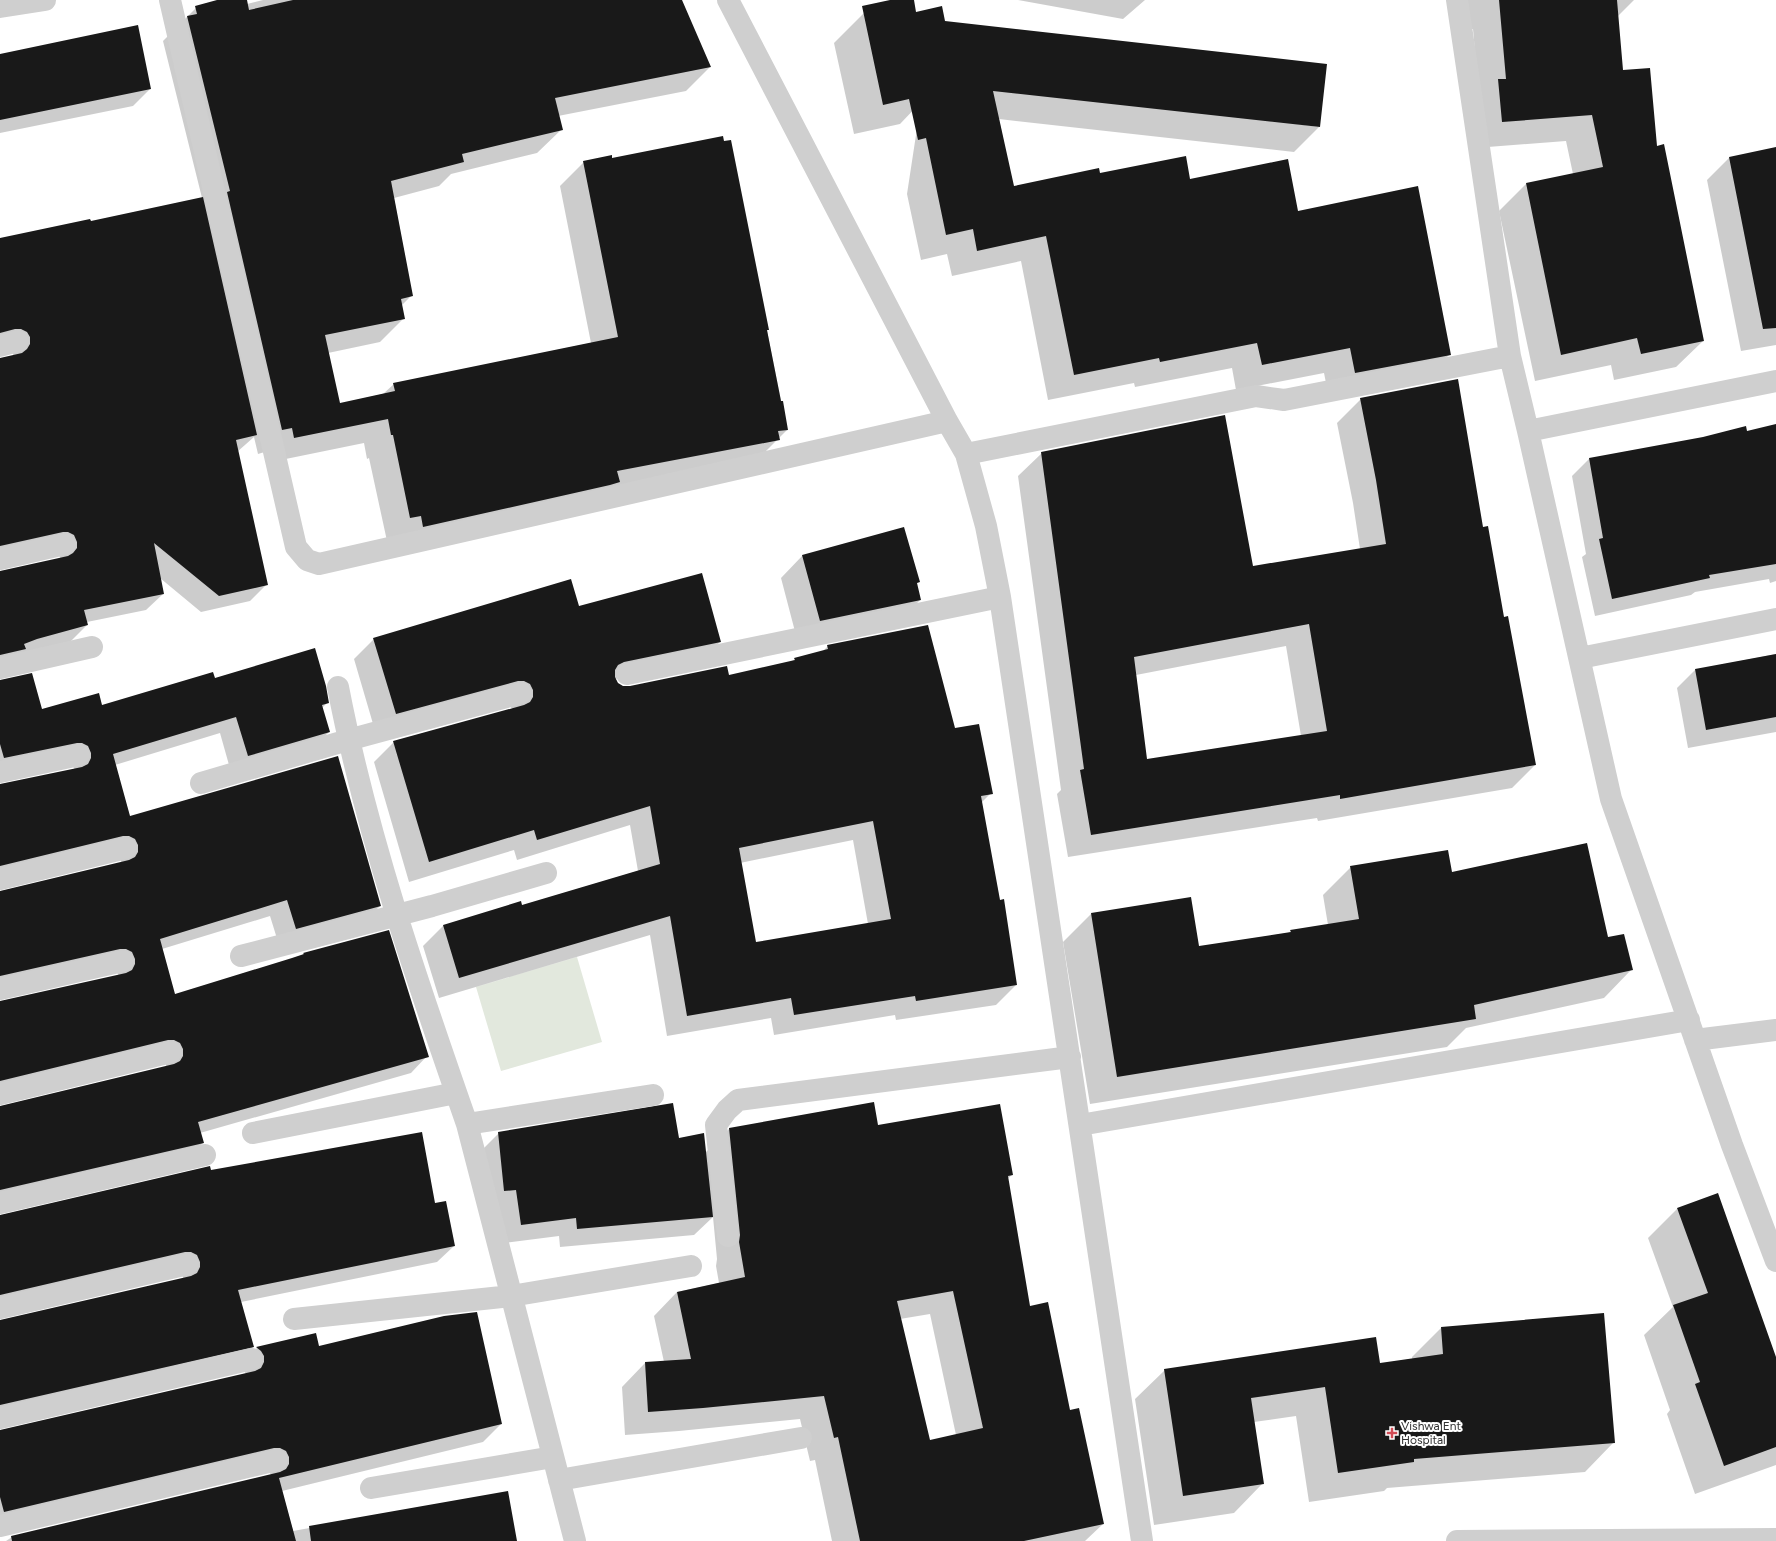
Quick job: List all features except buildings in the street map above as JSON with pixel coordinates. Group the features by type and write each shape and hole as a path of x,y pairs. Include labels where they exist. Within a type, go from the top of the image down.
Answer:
{"street":[{"path":"0,7 45,0"},
{"path":"170,0 296,547 307,560 319,564 947,421"},
{"path":"728,0 947,421 966,454 986,526 1000,596 1142,1541"},
{"path":"1457,0 1510,356 1612,799 1732,1146 1776,1261"},
{"path":"966,454 1256,396 1284,400 1510,356"},
{"path":"1528,431 1776,381"},
{"path":"0,559 65,544"},
{"path":"627,674 1000,596"},
{"path":"1580,658 1776,619"},
{"path":"0,668 92,647"},
{"path":"338,688 348,740 396,914 467,1124 575,1541"},
{"path":"201,783 348,740 521,693"},
{"path":"0,772 80,754"},
{"path":"0,878 126,848"},
{"path":"241,956 546,873"},
{"path":"0,989 123,961"},
{"path":"1080,1125 1689,1020"},
{"path":"1695,1040 1776,1030"},
{"path":"0,1094 171,1052"},
{"path":"728,1236 716,1125 727,1110 738,1100 1070,1057"},
{"path":"253,1133 456,1093"},
{"path":"467,1124 652,1095"},
{"path":"0,1204 205,1155"},
{"path":"0,1308 188,1264"},
{"path":"294,1319 511,1296 691,1266"},
{"path":"0,1418 252,1359"},
{"path":"559,1480 801,1438"},
{"path":"371,1488 553,1457"},
{"path":"0,1526 277,1460"},
{"path":"1458,1541 1776,1539"}],"shaded area":[{"path":"577,957 602,1042 501,1071 476,987"}],"place":[{"name":"Vishwa Ent Hospital","path":"1392,1433"}]}
